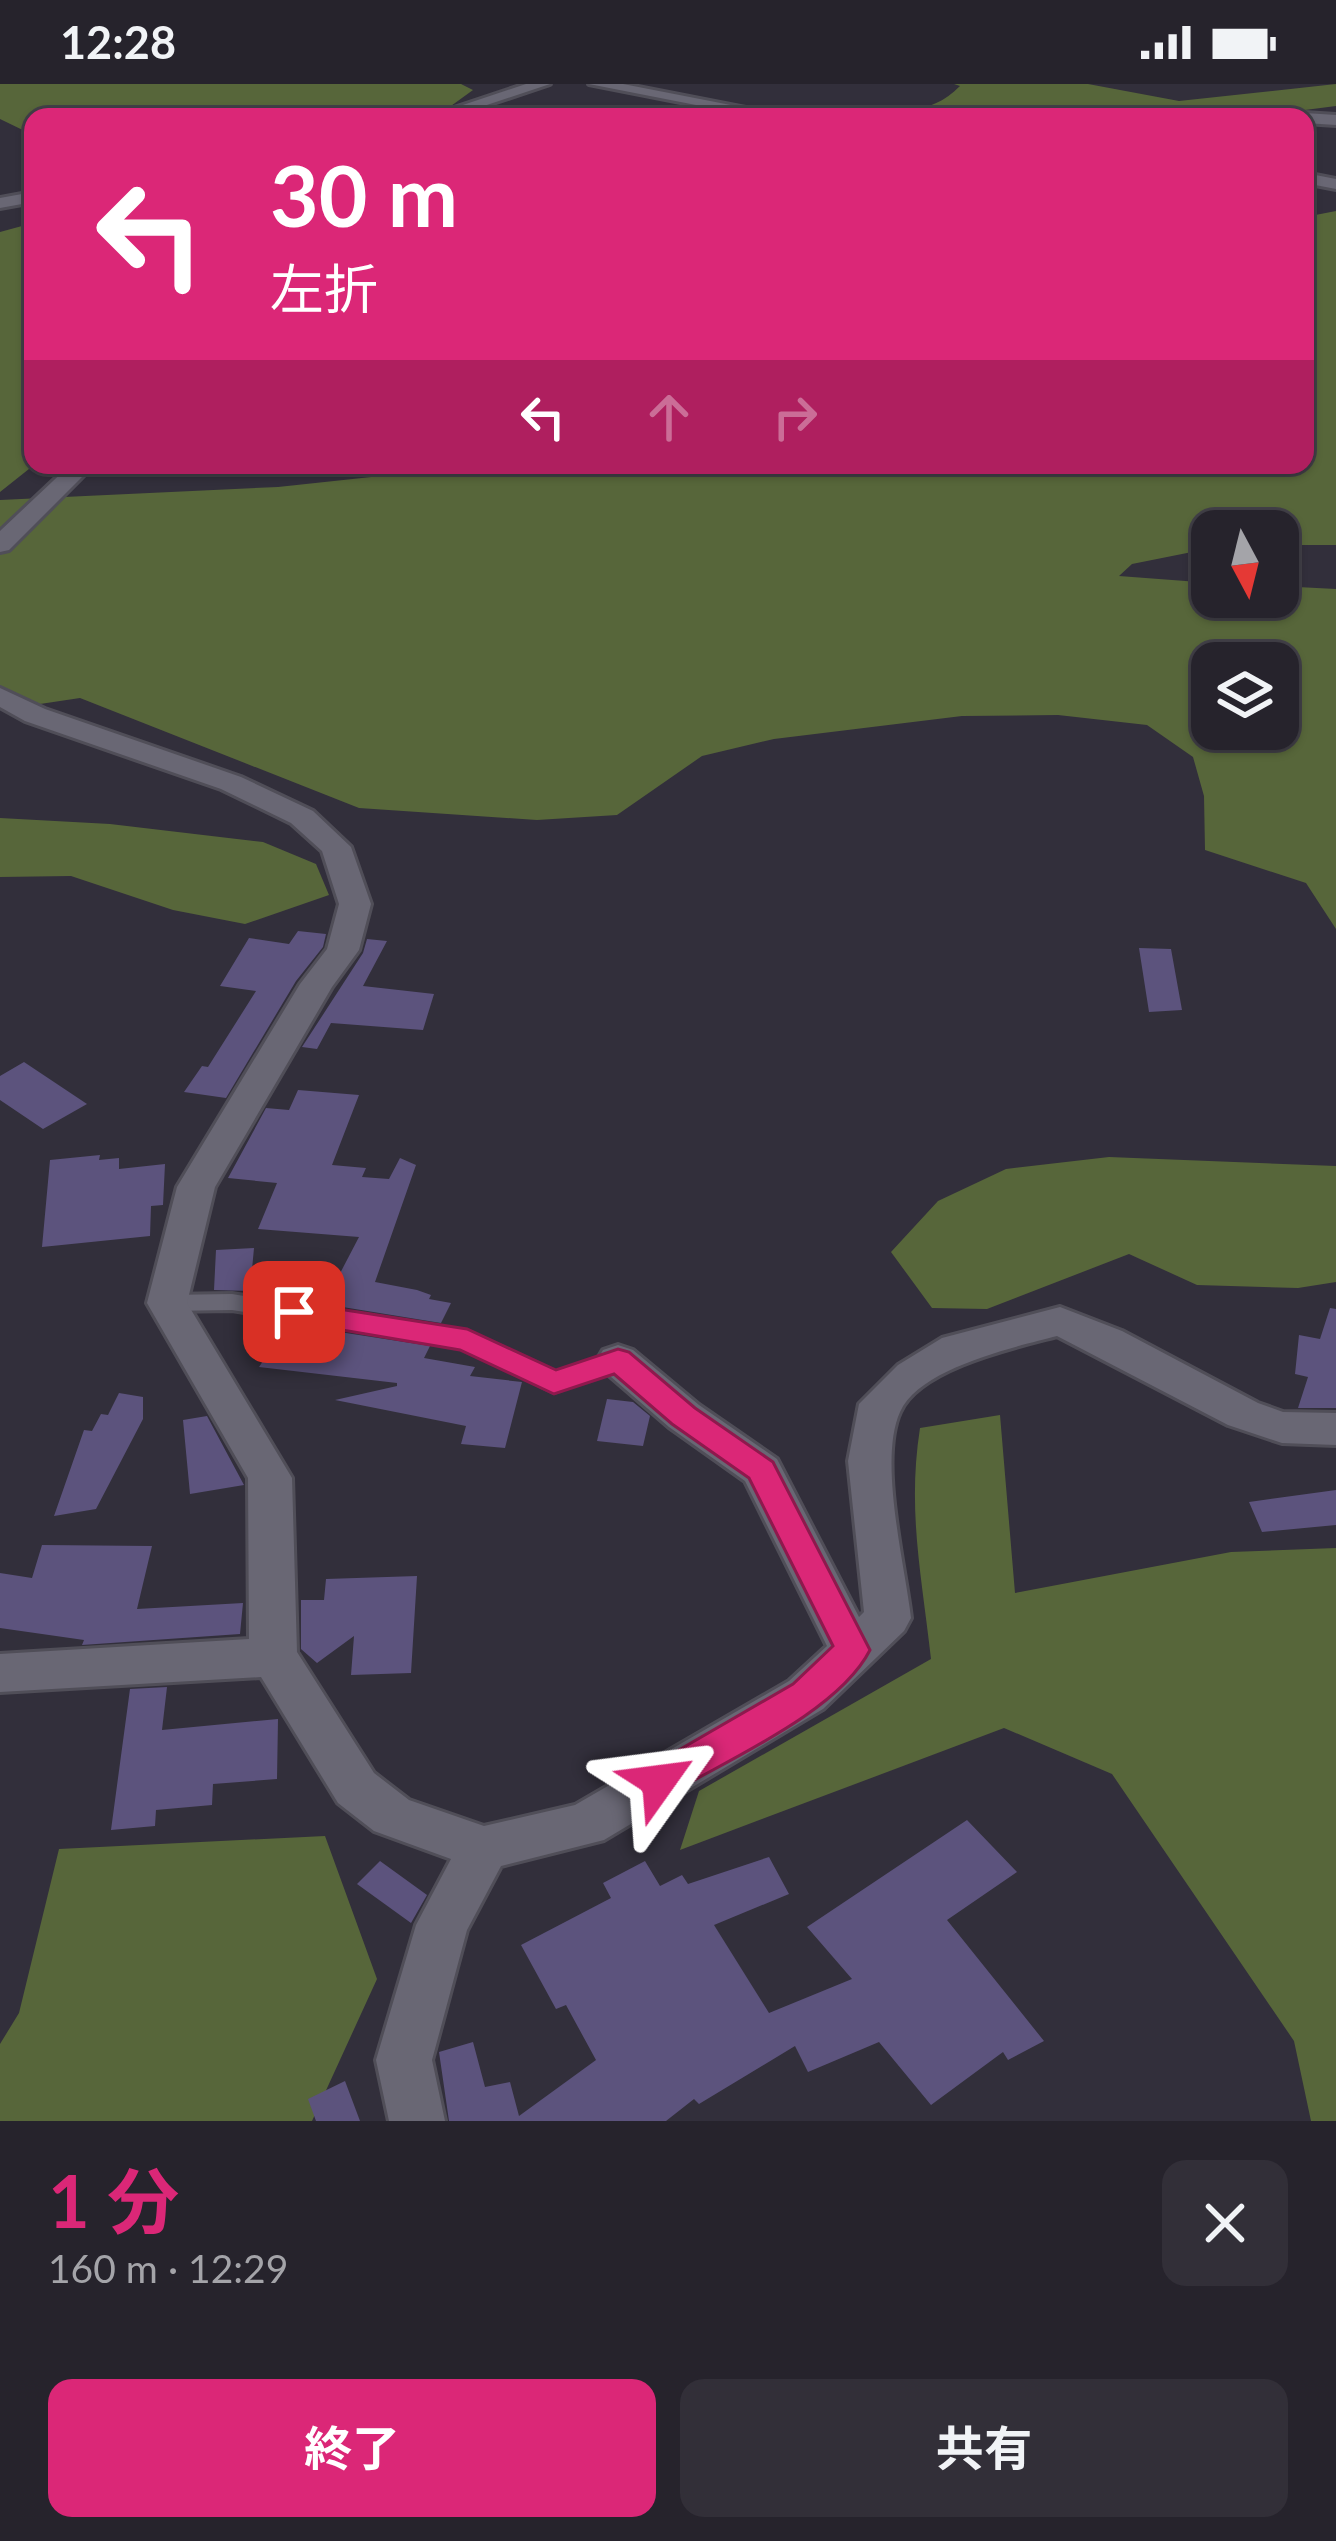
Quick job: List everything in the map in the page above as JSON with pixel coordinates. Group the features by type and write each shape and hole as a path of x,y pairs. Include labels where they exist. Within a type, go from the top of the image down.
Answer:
{"street":[{"path":"464,108 542,84"},
{"path":"597,84 700,108"},
{"path":"0,544 73,474"},
{"path":"0,696 35,715 231,783 302,818 337,847 355,904 343,950 317,984 196,1187 167,1303 270,1478 273,1657 304,1699 356,1788 392,1816 484,1848 586,1824 806,1695 888,1618 870,1461 880,1404 913,1375 957,1348 1060,1321 1108,1341 1244,1414 1282,1427 1336,1429"},
{"path":"618,1360 684,1416 762,1470 852,1650"},
{"path":"0,1673 273,1657"},
{"path":"417,2121 404,2060 442,1925 484,1848"}],"lane":[{"path":"167,1303 232,1302 467,1340 554,1382 618,1360"}],"green space":[{"path":"0,84 461,84 473,90 448,108 24,108 24,131 0,119"},
{"path":"954,84 1088,84 1179,101 1336,84 1336,106 923,108 960,86"},
{"path":"1336,211 1336,545 1299,545 1299,510 1191,510 1191,552 1132,564 1119,576 1191,581 1191,618 1299,618 1299,587 1336,589 1336,929 1306,883 1205,850 1204,796 1193,757 1147,725 1058,715 962,716 774,739 702,756 617,815 537,820 359,808 80,698 0,710 0,500 278,487 399,474 1314,474 1314,215"},
{"path":"24,225 24,473 0,492 0,232"},
{"path":"0,818 110,824 263,842 316,864 329,895 245,924 173,910 71,876 0,877"},
{"path":"1109,1157 1336,1166 1336,1282 1298,1288 1197,1285 1129,1254 987,1309 932,1308 891,1252 938,1201 1006,1169"},
{"path":"1000,1415 1015,1593 1231,1552 1336,1548 1336,2121 1311,2121 1294,2041 1112,1774 1004,1728 680,1850 699,1791 931,1659 915,1516 920,1428"},
{"path":"325,1836 377,1979 312,2121 0,2121 0,2044 19,2013 59,1849"}],"building":[{"path":"298,931 326,934 323,947 296,981 226,1098 184,1092 202,1066 208,1067 256,991 220,986 249,938 289,944"},
{"path":"367,939 387,941 363,986 434,994 423,1030 331,1023 317,1049 302,1047 363,953"},
{"path":"1139,948 1171,949 1182,1010 1149,1012"},
{"path":"24,1062 87,1104 43,1129 0,1100 0,1076"},
{"path":"298,1090 359,1095 332,1165 366,1168 362,1177 389,1179 400,1158 416,1165 375,1282 451,1303 441,1323 324,1304 359,1237 258,1229 277,1183 228,1178 266,1108 289,1110"},
{"path":"100,1155 99,1160 119,1158 119,1169 165,1164 163,1205 151,1206 150,1236 42,1247 50,1160"},
{"path":"254,1248 250,1291 214,1290 216,1250"},
{"path":"1330,1308 1336,1309 1336,1408 1298,1408 1308,1377 1295,1374 1299,1335 1320,1339"},
{"path":"288,1324 430,1346 424,1358 475,1367 470,1376 522,1382 505,1448 461,1444 466,1426 335,1400 397,1383 259,1367"},
{"path":"119,1393 143,1397 143,1419 96,1509 54,1516 84,1430 92,1431 101,1414 108,1415"},
{"path":"607,1399 633,1402 650,1416 643,1446 597,1441"},
{"path":"207,1416 244,1485 190,1494 183,1420"},
{"path":"1336,1490 1336,1525 1262,1532 1249,1502"},
{"path":"42,1545 152,1546 137,1609 243,1603 240,1634 82,1645 84,1640 0,1628 0,1573 32,1578"},
{"path":"417,1576 411,1673 351,1675 354,1636 317,1663 301,1649 301,1600 324,1600 326,1579"},
{"path":"167,1687 162,1730 278,1719 277,1779 213,1784 212,1805 156,1810 155,1826 111,1830 130,1689"},
{"path":"967,1820 1017,1872 947,1920 1044,2041 1008,2060 1003,2052 931,2105 879,2042 808,2072 795,2046 699,2104 694,2099 666,2121 449,2121 439,2052 473,2042 485,2087 510,2082 519,2116 596,2060 566,2005 556,2009 521,1945 611,1898 603,1883 645,1861 660,1886 682,1875 688,1884 769,1857 789,1894 714,1925 769,2013 852,1979 807,1927"},
{"path":"380,1861 427,1895 411,1923 357,1884"},
{"path":"345,2081 360,2121 316,2121 308,2099"}],"route":[{"path":"294,1312 467,1340 554,1382 618,1360 684,1416 762,1470 852,1650 806,1695 659,1781"}]}
